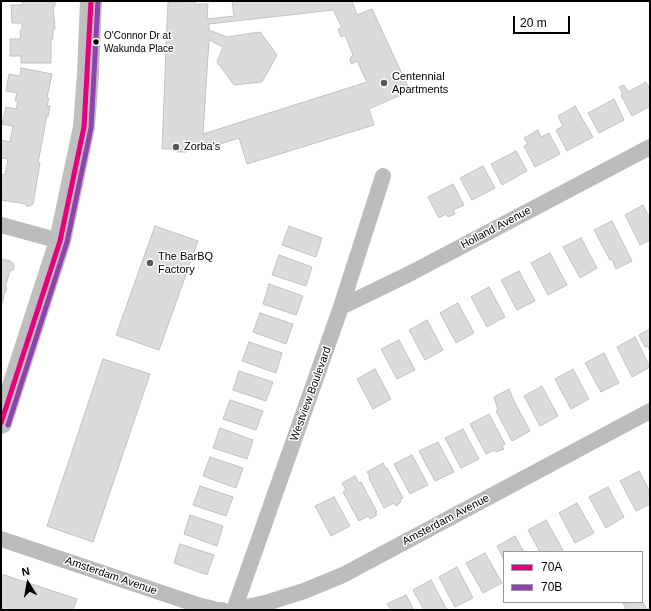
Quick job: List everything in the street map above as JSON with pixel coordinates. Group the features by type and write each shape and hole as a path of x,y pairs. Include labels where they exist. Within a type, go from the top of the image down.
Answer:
{"main road":[{"path":"1,423 60,241 84,127 91,1"}],"street":[{"name":"Holland Avenue","path":"341,307 411,273 650,147"},
{"name":"Westview Boulevard","path":"234,610 341,307 383,176"},
{"path":"1,225 60,241"},
{"name":"Amsterdam Avenue","path":"234,610 269,602 304,591 343,575 650,411"},
{"name":"Amsterdam Avenue","path":"1,539 198,605 222,610"}],"building":[{"path":"22,1 55,1 55,6 53,6 55,29 53,29 53,39 51,39 51,63 21,63 21,56 10,56 10,39 21,39 20,30 22,30 22,23 12,23 11,5 22,5"},
{"name":"Centennial Apartments","path":"195,1 194,4 208,4 207,19 234,16 232,1 352,1 357,15 372,9 410,91 369,109 374,125 247,164 239,138 201,150 186,150 186,152 177,152 177,149 162,149 168,2","holes":["333,10 342,27 338,29 341,37 345,35 353,55 350,58 351,64 357,61 367,82 203,134 209,40 223,47 217,62 234,85 262,82 277,55 260,32 227,37 209,30 209,24"]},
{"path":"21,68 52,74 47,98 49,98 47,106 50,106 38,163 40,163 33,204 30,206 1,200 1,174 5,175 8,159 1,158 1,140 10,142 13,126 2,124 6,107 16,109 18,101 15,101 17,93 6,91 9,74 20,76"},
{"path":"646,82 650,89 650,106 632,116 621,95 623,94 619,87 624,85 628,92"},
{"path":"614,99 624,120 599,133 588,113"},
{"path":"575,106 593,137 567,151 556,130 563,126 558,116"},
{"path":"538,130 541,137 549,133 560,154 535,167 524,146 528,144 524,138"},
{"path":"516,151 527,171 502,185 491,164"},
{"path":"483,166 495,188 472,200 460,178"},
{"path":"453,184 464,205 453,210 455,214 448,217 446,214 439,218 428,197"},
{"path":"643,205 650,219 650,240 640,245 625,215"},
{"path":"612,221 632,261 616,269 612,259 610,260 594,230"},
{"path":"155,226 198,241 159,350 116,335"},
{"path":"289,226 322,238 316,257 282,245"},
{"path":"581,238 597,268 580,278 563,247"},
{"path":"550,253 567,285 548,295 531,263"},
{"path":"279,255 312,267 306,286 272,275"},
{"path":"1,259 10,261 14,266 13,270 10,271 5,287 7,288 2,296 4,297 1,305"},
{"path":"519,271 535,301 517,310 501,280"},
{"path":"269,284 303,296 296,315 263,304"},
{"path":"489,287 505,317 487,327 471,297"},
{"path":"458,303 474,333 456,343 440,313"},
{"path":"260,313 293,324 286,344 253,332"},
{"path":"427,320 443,350 425,360 409,330"},
{"path":"650,329 650,351 647,346 645,347 639,335"},
{"path":"635,337 650,367 632,377 617,347"},
{"path":"399,340 415,370 397,379 381,349"},
{"path":"249,342 282,353 276,373 242,361"},
{"path":"604,353 619,383 601,392 585,363"},
{"path":"103,359 150,374 93,542 47,526"},
{"path":"375,369 391,399 373,409 357,379"},
{"path":"573,369 589,399 571,409 555,379"},
{"path":"239,371 273,382 266,401 233,390"},
{"path":"542,386 558,416 540,426 524,396"},
{"path":"509,389 530,431 512,441 496,411 498,410 494,397"},
{"path":"230,400 263,411 256,430 223,419"},
{"path":"489,414 505,444 502,446 504,449 496,452 495,450 486,454 470,424"},
{"path":"220,428 253,440 247,459 213,448"},
{"path":"463,429 479,459 461,468 445,438"},
{"path":"438,442 454,472 435,481 419,451"},
{"path":"412,455 428,485 410,494 394,464"},
{"path":"210,457 243,468 236,488 203,476"},
{"path":"383,463 403,498 396,506 394,503 384,508 367,472"},
{"path":"639,471 650,492 650,504 636,511 620,481"},
{"path":"355,476 359,483 361,482 377,512 375,513 377,515 370,519 368,516 359,521 343,492 346,490 342,483"},
{"path":"200,486 233,497 226,516 193,505"},
{"path":"608,487 624,517 606,528 589,497"},
{"path":"334,497 350,526 331,536 315,506"},
{"path":"577,503 594,533 575,543 559,513"},
{"path":"190,515 223,526 217,546 184,534"},
{"path":"546,520 563,550 539,551 528,530"},
{"path":"515,536 523,551 503,551 503,558 497,546"},
{"path":"180,544 214,555 207,575 174,563"},
{"path":"485,553 502,583 483,593 466,563"},
{"path":"457,567 473,598 455,607 439,577"},
{"path":"1,574 77,599 73,610 1,610"},
{"path":"431,580 447,610 424,610 413,590"},
{"path":"406,595 414,610 391,610 387,604"},
{"path":"623,603 643,603 647,610 625,610 626,609"}],"transit line":[{"name":"70A","path":"1,423 60,241 84,127 91,1"},
{"name":"70B","path":"8,425 67,242 91,128 98,1"}],"place":[{"name":"O'Connor Dr at Wakunda Place","path":"96,42"},
{"name":"Centennial Apartments","path":"384,83"},
{"name":"Zorba's","path":"176,147"},
{"name":"The BarBQ Factory","path":"150,263"}]}
